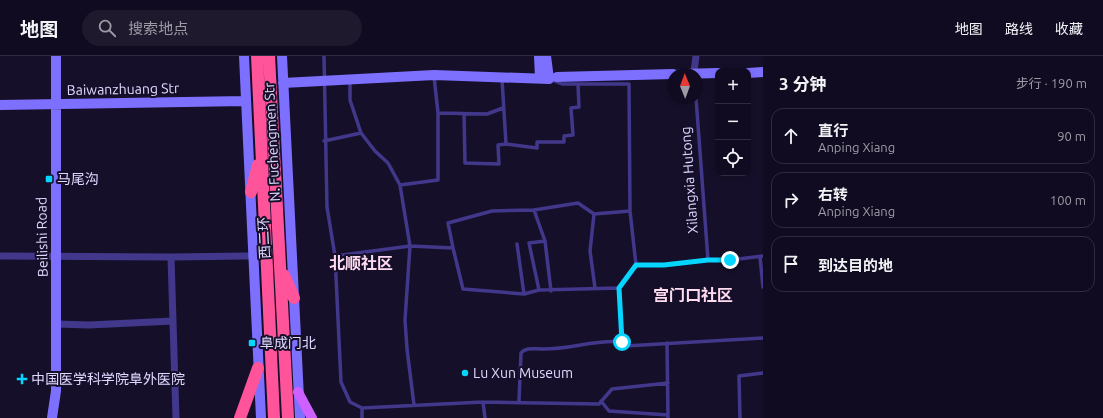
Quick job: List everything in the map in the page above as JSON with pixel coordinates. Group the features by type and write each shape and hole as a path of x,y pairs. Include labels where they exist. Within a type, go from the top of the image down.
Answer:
{"highway":[{"name":"西二环","path":"257,56 274,418"},
{"name":"西二环","path":"269,56 288,418"},
{"path":"251,192 261,154"},
{"path":"281,268 294,298"},
{"path":"240,418 258,368"}],"main road":[{"path":"298,392 312,418"}],"street":[{"name":"Beilishi Road","path":"52,418 56,391 56,56"},
{"name":"N. Fuchengmen Str","path":"244,56 261,418"},
{"name":"N. Fuchengmen Str","path":"282,56 300,418"},
{"path":"539,56 549,78"},
{"path":"546,56 549,78"},
{"path":"694,68 696,56"},
{"path":"751,73 763,72"},
{"path":"703,73 715,73"},
{"path":"283,84 434,75 549,78 667,74"},
{"name":"Baiwanzhuang Str","path":"0,105 246,100"},
{"path":"0,256 247,256"},
{"path":"171,257 176,418"},
{"path":"56,324 89,325 172,321"}],"lane":[{"path":"324,56 324,141 327,207 334,256 341,382 350,402 362,408 519,401 598,404 612,389 668,383"},
{"path":"400,185 438,180 438,114 434,75"},
{"path":"502,76 506,144"},
{"path":"549,78 562,84 629,84 630,210 636,265 619,288 622,342"},
{"path":"350,79 350,100 362,133 375,151 388,163 400,185 410,246 405,320 406,349 414,405"},
{"path":"464,114 465,163 499,164 498,145 506,144 537,148 537,142 564,142 564,136 573,135 571,108 579,107 578,85"},
{"name":"Xilangxia Hutong","path":"696,104 708,260"},
{"path":"438,114 487,114 503,108"},
{"path":"324,141 362,133"},
{"path":"619,288 550,291 539,290 524,294 463,289 448,223 492,211 534,210 578,204 594,214 630,210"},
{"path":"534,210 544,241 550,291"},
{"path":"594,214 590,251 595,288"},
{"path":"539,290 529,243 544,241"},
{"path":"516,244 524,294"},
{"path":"334,256 410,246 453,248"},
{"path":"636,265 664,265 708,260 761,257 763,287"},
{"path":"519,401 521,353 523,350 552,349 608,340 622,342 625,346 763,338"},
{"path":"601,401 610,410 668,416 667,343"},
{"path":"740,418 739,376 763,373"},
{"path":"484,402 485,418"},
{"path":"362,408 362,418"}],"place":[{"name":"马尾沟","path":"49,179"},
{"name":"阜成门北","path":"252,343"},
{"name":"Lu Xun Museum","path":"465,373"},
{"name":"中国医学科学院阜外医院","path":"22,379"}],"district":[{"name":"北顺社区","path":"361,263"},
{"name":"宫门口社区","path":"693,295"}],"route":[{"path":"622,342 619,288 636,265 664,265 708,260 730,260"}]}
